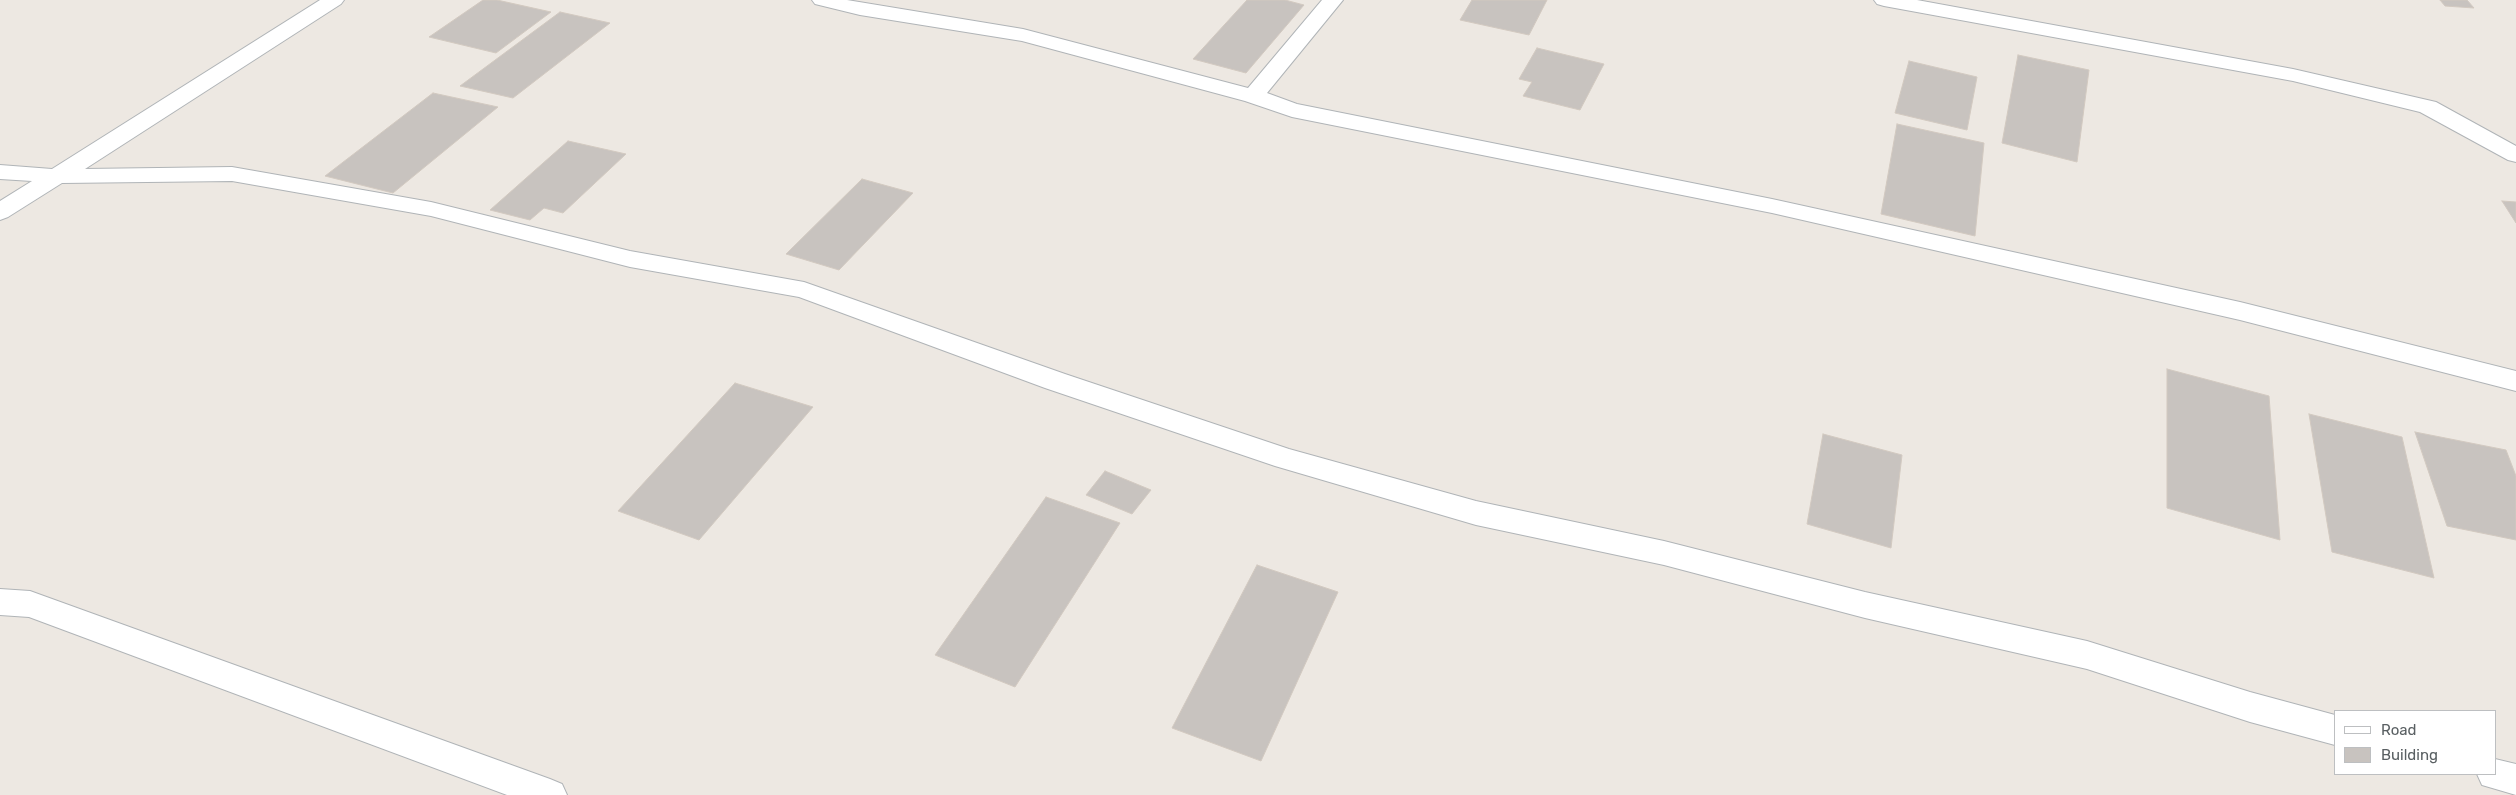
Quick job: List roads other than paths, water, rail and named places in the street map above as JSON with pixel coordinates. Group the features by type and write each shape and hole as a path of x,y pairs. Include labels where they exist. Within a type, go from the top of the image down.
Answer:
{"street":[{"path":"0,212 334,0"},
{"path":"822,0 860,10 1023,35 1253,96 1292,110 1772,206 2230,308 2516,381"},
{"path":"1253,96 1333,0"},
{"path":"1884,0 2293,75 2428,107 2516,155"},
{"path":"0,172 55,176 232,174 431,209 630,259 740,277 804,290 1055,381 1286,458 1466,510 1664,553 1865,605 2087,655 2250,707 2334,730"},
{"path":"0,602 30,604 550,795"},
{"path":"2496,775 2516,780"}]}
